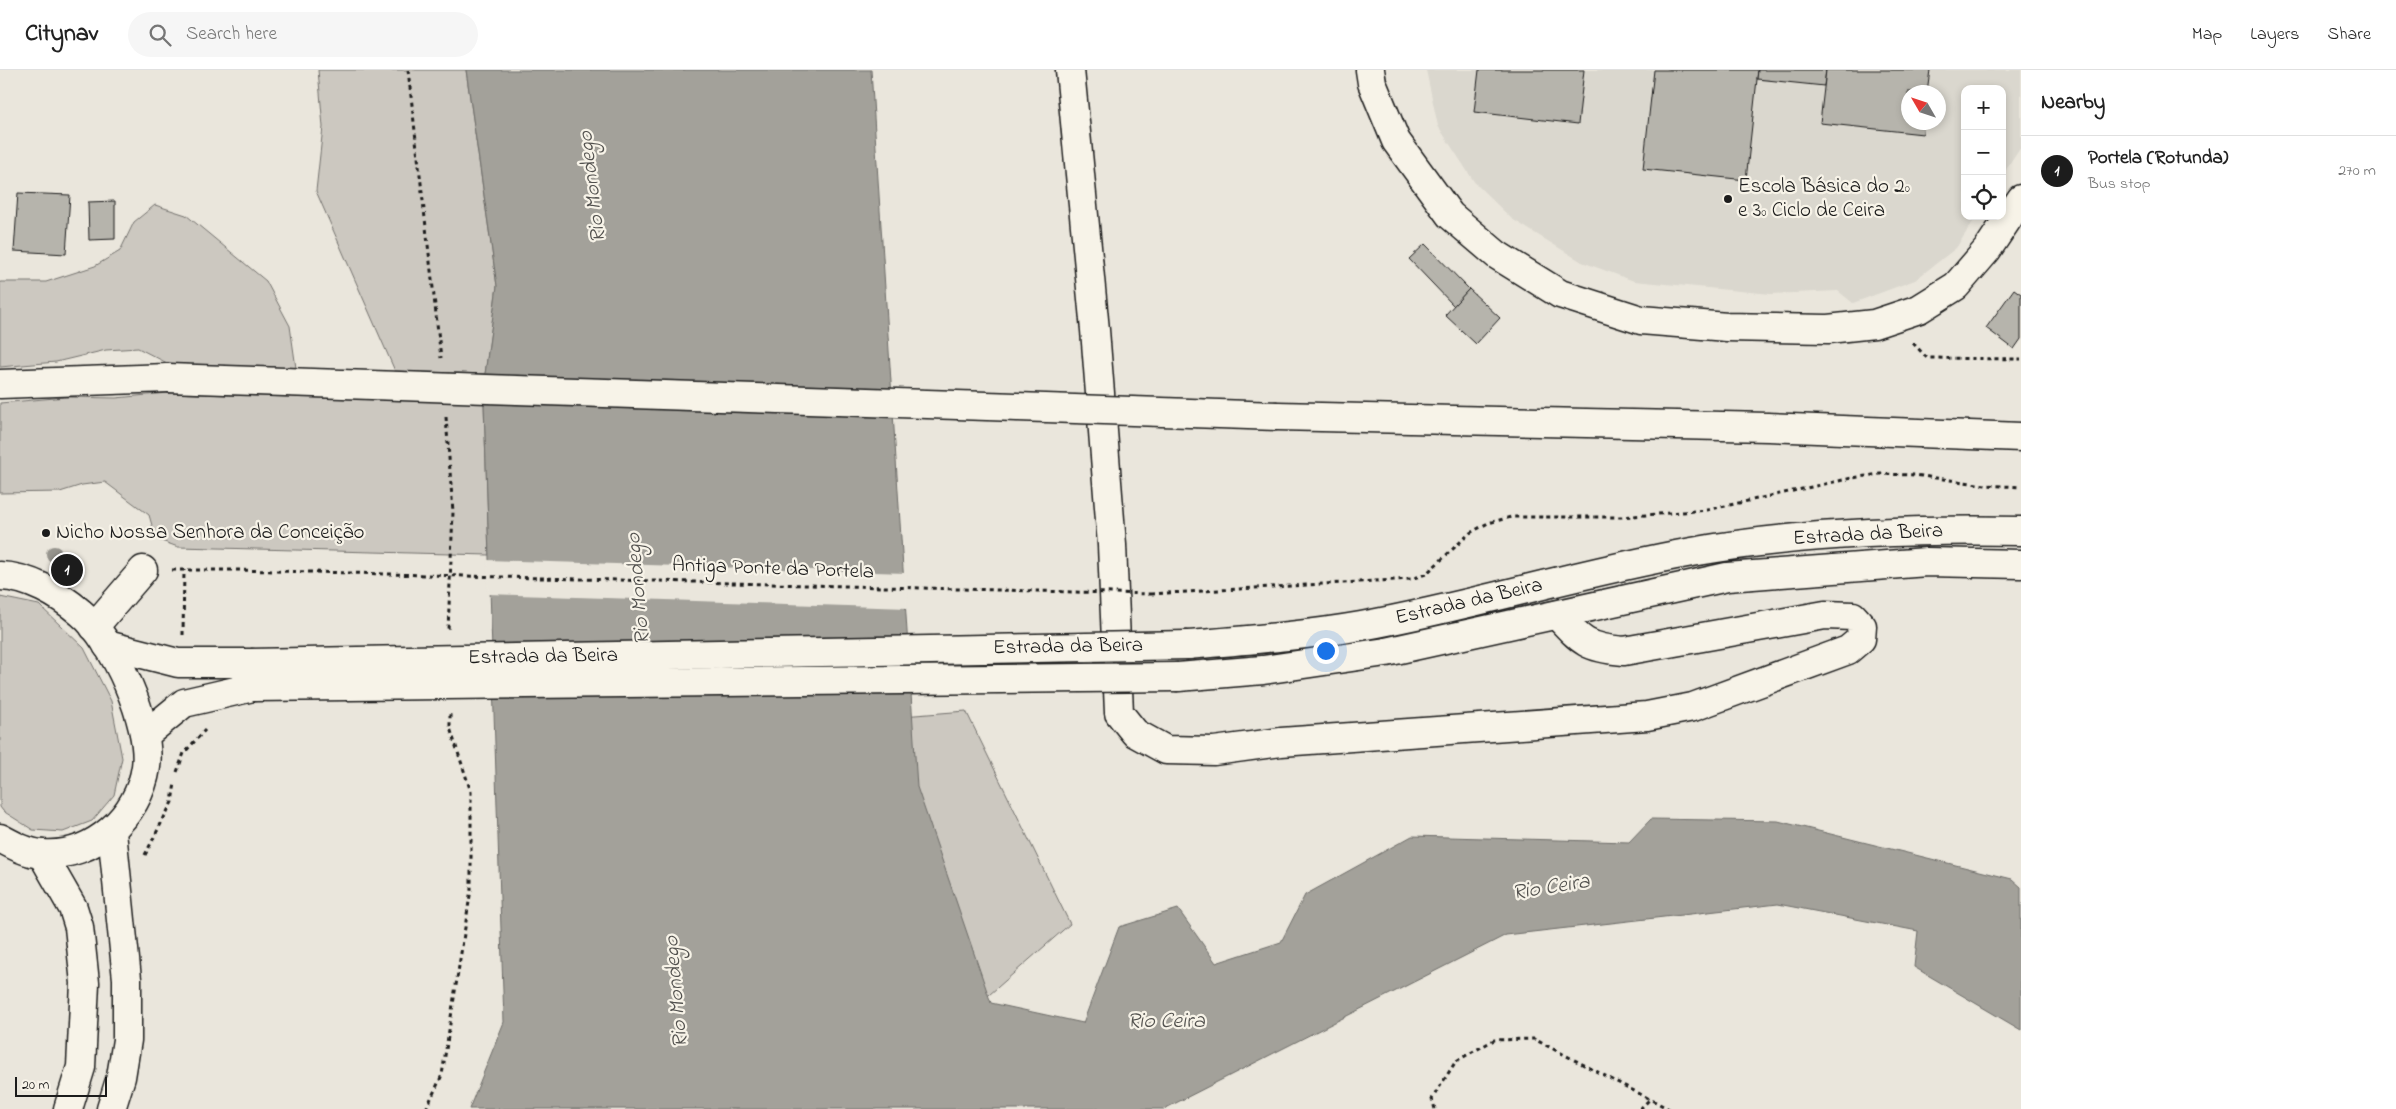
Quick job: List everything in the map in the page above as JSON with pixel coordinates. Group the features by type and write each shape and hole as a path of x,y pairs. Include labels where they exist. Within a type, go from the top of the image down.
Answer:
{"main road":[{"path":"1070,70 1095,330 1111,536 1119,713 1135,733 1166,750 1214,751 1280,742 1647,716 1693,707 1848,650 1861,639 1862,626 1852,616 1825,615 1624,651 1598,649 1581,641 1557,615"},
{"path":"1370,70 1372,83 1396,141 1450,214 1496,255 1560,294 1641,320 1726,327 1828,329 1874,324 1890,319 1919,309 1956,286 1987,250 2021,199"},
{"path":"0,384 168,378 1277,416 1786,427 2021,437"},
{"path":"1975,435 2021,446"},
{"name":"Estrada da Beira","path":"145,735 184,703 252,675 1188,645 1360,626 1646,561 1732,546 1889,532 2021,531"},
{"name":"Estrada da Beira","path":"94,629 178,663 252,675 1178,677 1282,667 1386,652 1727,577 1928,562 2021,564"},
{"path":"94,629 137,565"},
{"path":"0,838 20,848 42,854 79,850 112,832 128,812 139,790 146,767 145,735 135,701 123,674 94,629 53,592 5,573"},
{"path":"111,1109 120,1077 127,1040 127,979 112,832"},
{"path":"42,854 73,908 79,927 85,983 81,1066 68,1109"}],"path":[{"path":"408,70 424,216"},
{"path":"1890,319 1927,358 2021,360"},
{"name":"Antiga Ponte da Portela","path":"183,642 184,570 1151,594 1411,579 1426,574 1470,533 1488,523 1511,517 1621,517 1691,512 1852,478 1880,474 1915,475 1985,485 2021,487"},
{"path":"144,858 172,802 176,776 184,753 205,730"},
{"path":"1435,1109 1432,1099 1456,1062 1494,1040 1534,1039 1669,1109"},
{"path":"1640,1109 1650,1099"}],"shaded area":[{"path":"318,70 466,70 497,286 485,374 395,371 316,191 323,127"},
{"name":"Escola Básica do 2º e 3º Ciclo de Ceira","path":"1426,70 2021,70 2021,147 2006,170 2006,85 1961,85 1961,220 1974,220 1956,248 1915,280 1853,303 1838,291 1771,294 1634,281 1582,262 1512,219 1475,183 1438,126"},
{"path":"155,205 186,215 266,281 290,326 296,368 169,364 138,348 106,350 56,362 0,367 0,282 46,282 95,266 120,251 134,222"},
{"path":"168,393 484,403 489,555 178,547 156,539 149,515 105,482 82,485 60,492 0,493 0,403 66,397 116,398"},
{"path":"0,597 39,605 84,648 111,701 122,758 114,795 92,821 63,832 33,830 3,811 0,807"},
{"path":"966,711 1070,924 957,1023 737,729"}],"water":[{"path":"466,70 871,70 917,787 991,1003 1083,1023 1119,927 1178,909 1216,963 1281,942 1305,895 1412,836 1629,842 1651,819 1778,821 2012,879 2021,887 2021,1030 1914,967 1918,931 1778,904 1506,935 1164,1109 469,1109 504,1022 484,403 485,374 497,286"}],"pier":[{"path":"487,560 906,573 908,608 488,594"}],"building":[{"path":"1479,70 1584,70 1578,124 1474,112"},
{"path":"1654,70 1758,70 1746,180 1643,169"},
{"path":"1758,70 1826,70 1824,86 1757,79"},
{"path":"1826,70 1930,70 1928,85 1901,85 1901,130 1923,130 1923,134 1820,123"},
{"path":"18,193 70,195 66,254 14,251"},
{"path":"115,201 115,239 89,240 88,202"},
{"path":"1425,244 1469,289 1454,306 1409,259"},
{"path":"1469,289 1500,318 1476,344 1445,315"},
{"path":"2014,289 2021,294 2021,339 2014,349 1986,328"}],"place":[{"name":"Escola Básica do 2º e 3º Ciclo de Ceira","path":"1728,199"},
{"name":"Nicho Nossa Senhora da Conceição","path":"46,533"},
{"name":"Portela (Rotunda)","path":"67,570"}],"water label":[{"name":"Rio Mondego","path":"593,187"},
{"name":"Rio Mondego","path":"639,589"},
{"name":"Rio Ceira","path":"1551,888"},
{"name":"Rio Mondego","path":"677,992"},
{"name":"Rio Ceira","path":"1166,1022"}]}
